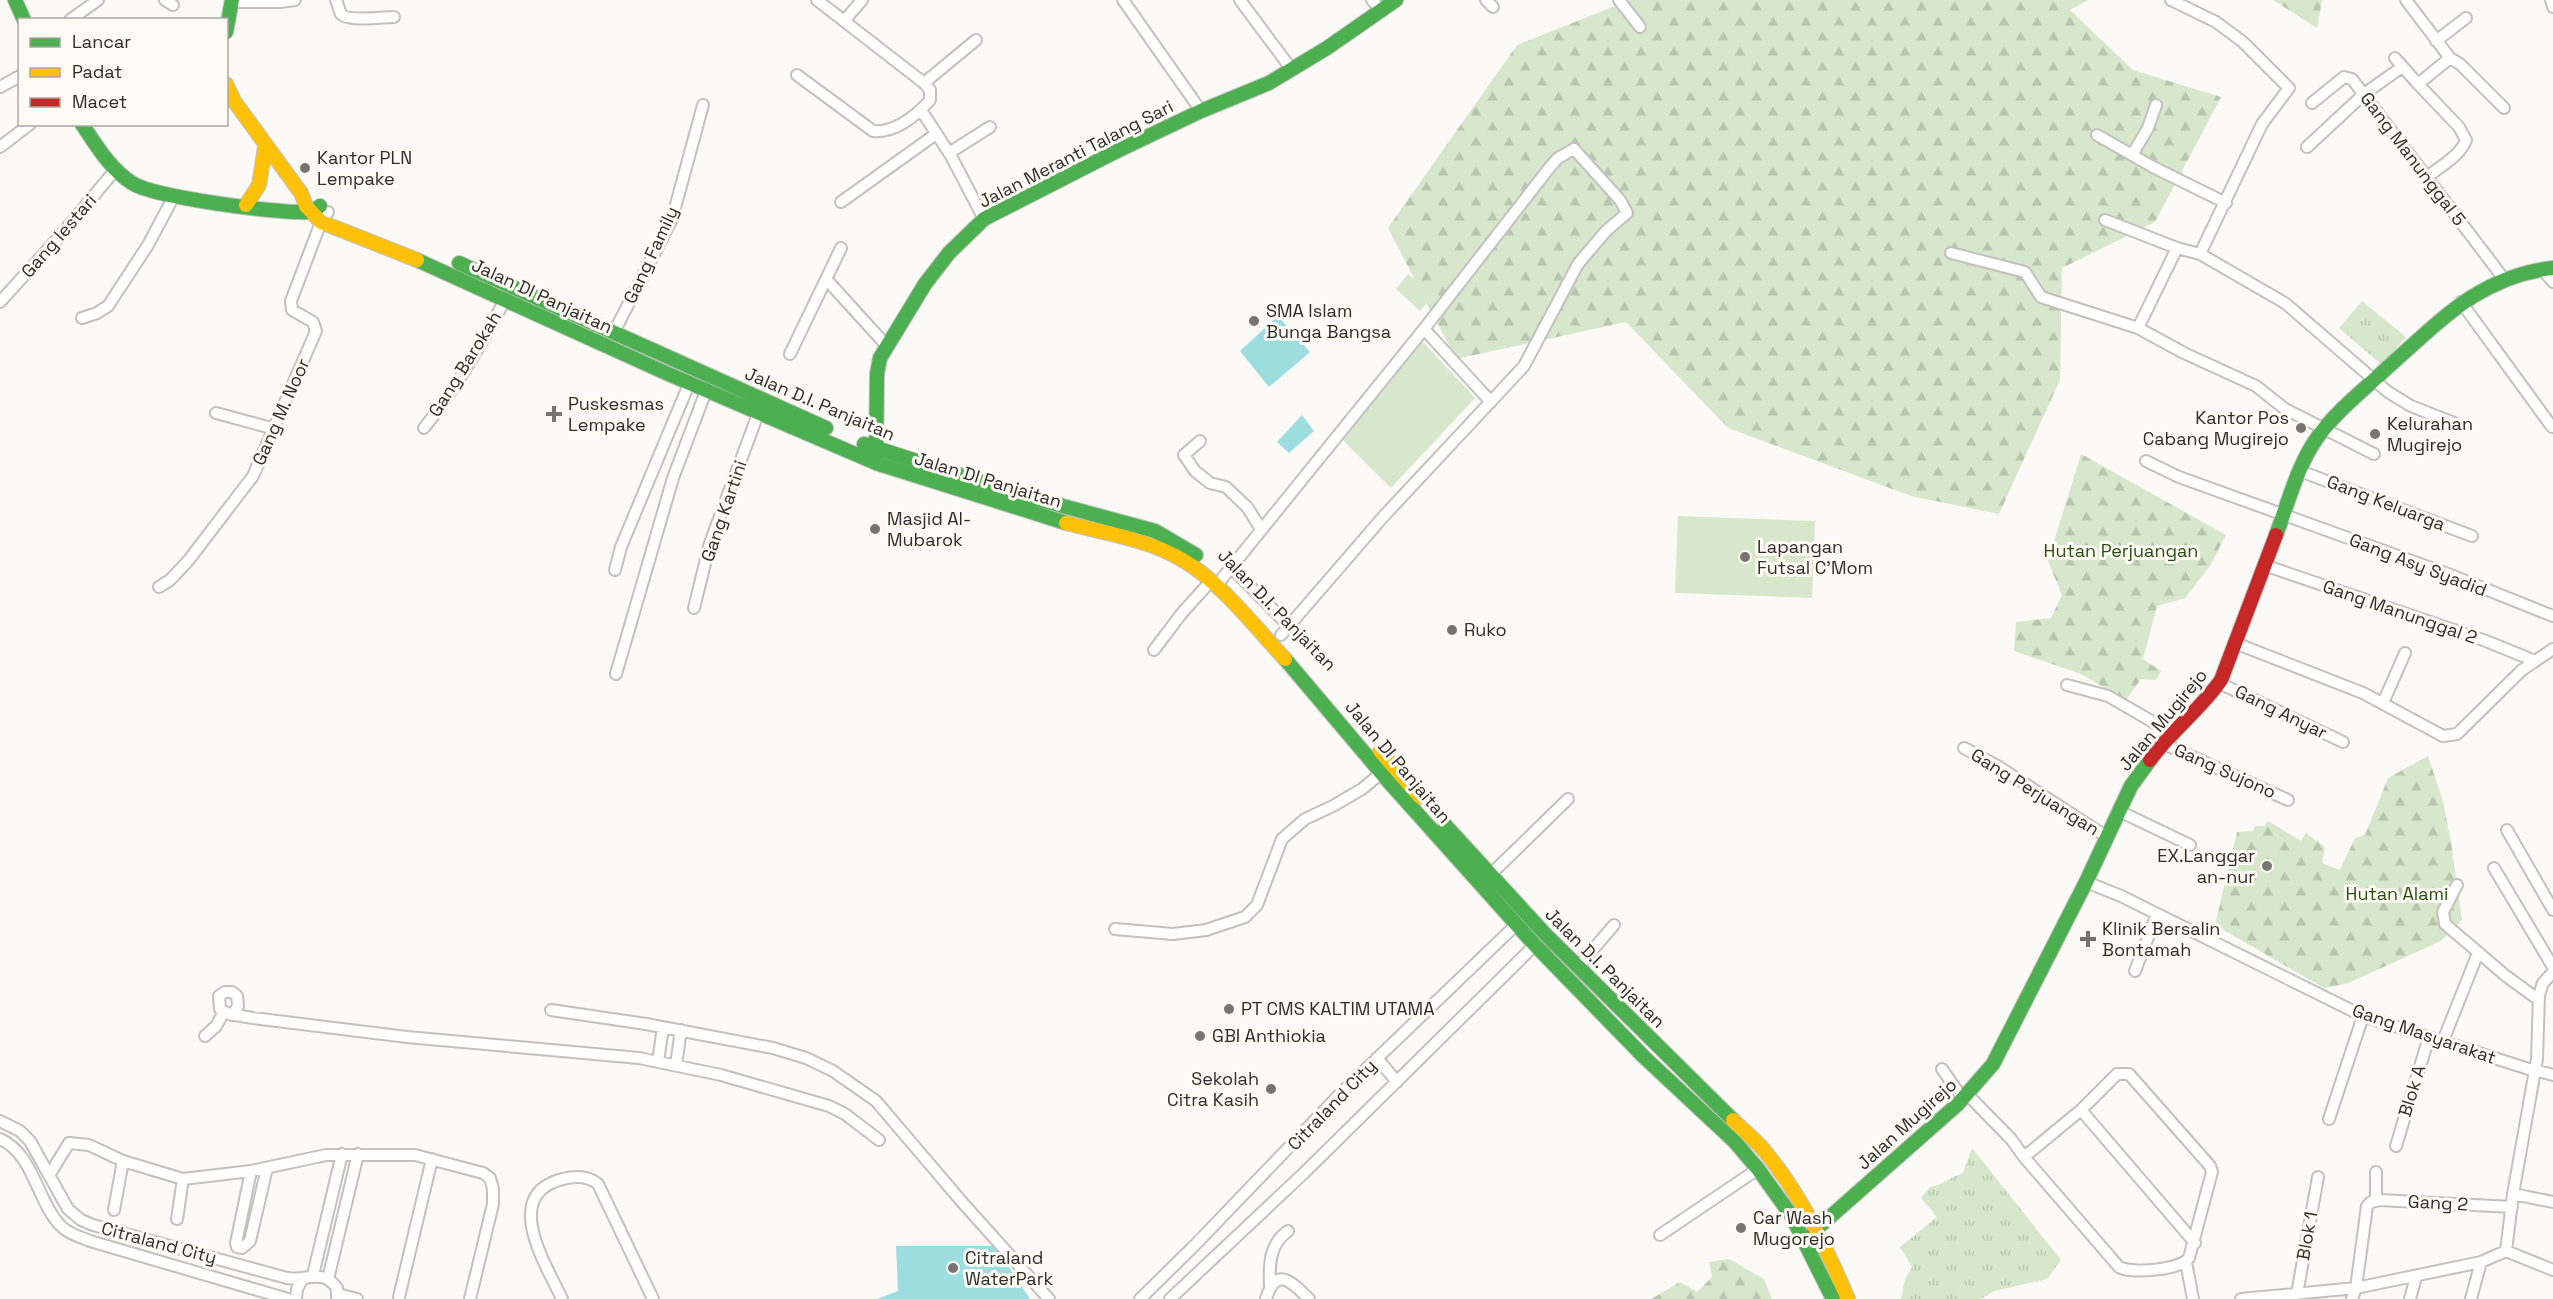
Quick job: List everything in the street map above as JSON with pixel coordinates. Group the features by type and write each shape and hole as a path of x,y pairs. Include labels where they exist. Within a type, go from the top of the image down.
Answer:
{"main road":[{"path":"15,0 23,18"},
{"name":"Jalan Meranti Talang Sari","path":"876,456 877,374 880,358 914,300 949,252 984,219 1051,183 1201,111 1269,83 1292,70 1377,5 1396,0"},
{"path":"228,22 232,1"},
{"path":"228,88 265,147 320,213"},
{"path":"82,126 103,155 135,185 174,196 320,213"},
{"path":"246,205 254,196 259,185 265,147"},
{"name":"Jalan D.I. Panjaitan","path":"320,213 458,263 876,456"},
{"name":"Jalan DI Panjaitan","path":"320,213 505,300 758,414 1038,516 1142,543 1180,558 1220,578 1301,676 1387,768 1516,925 1644,1057 1735,1142 1809,1235"},
{"name":"Jalan Mugirejo","path":"1809,1235 1966,1097 1998,1057 2086,882 2131,786 2167,738 2209,697 2219,683 2300,471 2308,452 2324,430 2373,381 2461,302 2504,279 2547,268"},
{"path":"666,373 672,360"},
{"name":"Jalan D.I. Panjaitan","path":"1220,578 1252,598 1284,630 1387,768 1491,874 1546,935 1762,1149 1787,1182 1809,1235 1839,1277 1848,1299"},
{"path":"1809,1235 1833,1299"}],"street":[{"path":"73,18 98,0"},
{"path":"232,1 295,0"},
{"path":"336,0 345,16 394,17"},
{"path":"796,75 873,131 893,129 921,110 930,100 931,95 924,83 817,0"},
{"path":"845,20 862,0"},
{"path":"1123,0 1201,111"},
{"path":"1240,0 1292,70"},
{"path":"1619,0 1640,27"},
{"path":"2171,0 2216,22 2243,42 2288,86 2288,90 2262,124 2200,254"},
{"path":"2406,0 2450,58 2460,64 2504,108"},
{"path":"2551,0 2553,7"},
{"path":"2436,41 2466,18"},
{"path":"924,83 976,40"},
{"path":"2418,84 2450,58"},
{"path":"2307,147 2364,94 2387,80 2398,62 2459,127 2466,140 2463,147 2427,176"},
{"path":"0,87 18,77"},
{"name":"Gang Manunggal 5","path":"2312,103 2344,77 2352,79 2504,279"},
{"name":"Gang Family","path":"614,334 672,219 703,105"},
{"path":"2132,155 2148,128 2156,105"},
{"path":"921,110 949,153 984,219"},
{"path":"0,147 27,126"},
{"path":"949,153 990,128"},
{"path":"841,202 936,134"},
{"path":"2097,135 2226,203"},
{"path":"1154,650 1182,613 1220,578 1261,529 1424,329 1550,167 1558,158 1574,149 1620,200 1627,213 1606,231 1578,264 1524,366 1383,517 1284,630"},
{"name":"Gang lestari","path":"0,302 89,203 116,169"},
{"path":"82,318 108,306 148,245 174,196"},
{"name":"Gang M. Noor","path":"159,587 170,580 188,561 253,476 275,429 316,331 314,322 292,310 291,301 320,213"},
{"path":"2105,220 2177,248 2200,254 2285,303 2373,381 2411,406 2454,423"},
{"path":"790,354 842,248"},
{"path":"2139,328 2177,248"},
{"path":"1951,253 2025,272 2041,297 2139,328 2184,353 2256,386 2285,409 2374,454"},
{"path":"2547,268 2553,282"},
{"path":"827,280 886,345"},
{"name":"Gang Barokah","path":"424,428 461,377 505,300"},
{"path":"2461,302 2552,428"},
{"path":"1424,329 1491,402"},
{"path":"615,570 621,547 689,384"},
{"path":"616,674 673,478 706,391"},
{"path":"216,413 275,429"},
{"name":"Gang Kartini","path":"694,608 710,543 758,414"},
{"path":"2553,421 2553,433"},
{"path":"1200,441 1184,455 1195,471 1210,483 1226,487 1247,507 1261,529"},
{"name":"Gang Asy Syadid","path":"2146,461 2179,477 2448,574 2553,616"},
{"name":"Gang Keluarga","path":"2300,471 2472,536"},
{"name":"Gang Manunggal 2","path":"2264,565 2503,647 2535,661"},
{"path":"2235,643 2363,693 2440,735 2451,736 2457,734 2535,661 2553,649"},
{"path":"2384,703 2405,652"},
{"name":"Gang Anyar","path":"2219,683 2343,742"},
{"name":"Gang Sujono","path":"2067,685 2108,696 2167,738 2288,800"},
{"name":"Gang Perjuangan","path":"1964,748 2107,837"},
{"path":"1115,929 1173,934 1206,930 1245,917 1257,905 1282,839 1305,819 1362,789 1387,768"},
{"path":"1491,874 1568,799"},
{"path":"2119,811 2190,845"},
{"path":"2507,830 2553,910"},
{"path":"2494,868 2553,967"},
{"name":"Gang Masyarakat","path":"2086,882 2121,896 2363,1016 2553,1075"},
{"path":"2457,885 2442,918 2449,928 2539,1000"},
{"name":"Citraland City","path":"1140,1299 1377,1058 1526,914"},
{"path":"2135,971 2157,914"},
{"path":"1578,967 1614,925"},
{"name":"Citraland City","path":"1170,1299 1304,1173 1546,935"},
{"path":"2442,1041 2478,953"},
{"path":"2506,1251 2513,1194 2537,1071 2539,1000 2543,983 2553,972"},
{"path":"551,1010 681,1030 773,1048 806,1058 860,1088 876,1101 962,1202 1050,1298"},
{"path":"205,1035 228,1014 345,1030 571,1051 658,1062 782,1091 829,1106 845,1113 879,1140"},
{"path":"2329,1119 2363,1016"},
{"path":"658,1062 663,1028"},
{"path":"676,1065 681,1030"},
{"name":"Blok A","path":"2396,1146 2429,1036"},
{"path":"1377,1058 1397,1082"},
{"path":"1942,1069 2024,1156 2119,1267 2136,1272 2186,1262"},
{"path":"2024,1156 2081,1110 2117,1074 2129,1074 2207,1160 2212,1172 2194,1243 2186,1262 2193,1299"},
{"path":"2081,1110 2194,1243"},
{"name":"Citraland City","path":"0,1120 20,1131 30,1141 68,1209 81,1220 287,1278 328,1279"},
{"name":"Citraland City","path":"0,1138 14,1149 36,1182 54,1216 67,1231 90,1241 288,1299"},
{"path":"50,1174 69,1143 90,1145 123,1161 183,1179 251,1171 342,1154 402,1154 477,1169 490,1178 493,1204 470,1299"},
{"path":"296,1299 297,1289 308,1277 342,1154"},
{"path":"357,1299 338,1297 337,1288 328,1279 358,1155"},
{"path":"399,1297 432,1159"},
{"path":"114,1210 123,1161"},
{"path":"251,1171 236,1244 237,1247 242,1248 250,1241 267,1168"},
{"path":"1660,1235 1758,1169"},
{"path":"2352,1299 2356,1288 2376,1172"},
{"path":"562,1299 534,1239 531,1218 534,1200 541,1190 561,1179 578,1177 592,1178 598,1184 653,1299"},
{"name":"Blok 1","path":"2297,1294 2318,1177"},
{"path":"177,1219 183,1179"},
{"path":"2513,1194 2553,1202"},
{"name":"Gang 2","path":"2372,1203 2512,1207"},
{"path":"1266,1299 1270,1286 1270,1256 1275,1243 1288,1231"},
{"path":"2241,1299 2356,1288 2481,1262 2506,1251 2553,1270"},
{"path":"2471,1299 2481,1262"},
{"path":"2410,1299 2416,1277"},
{"path":"1270,1286 1275,1280 1282,1278 1292,1283 1309,1299"}],"green space":[{"path":"1630,0 2088,0 2070,10 2133,70 2221,97 2155,222 2062,268 2060,380 1999,514 1911,496 1728,428 1626,322 1456,359 1388,228 1517,45"},
{"path":"2273,0 2322,0 2317,28"},
{"path":"1408,274 1433,296 1420,311 1396,289"},
{"path":"2362,301 2406,337 2382,365 2339,328"},
{"path":"1421,340 1475,398 1391,488 1342,439"},
{"name":"Hutan Perjuangan","path":"2081,454 2226,535 2210,566 2185,598 2157,606 2143,659 2161,671 2156,680 2141,679 2126,700 2081,674 2014,651 2016,622 2051,618 2062,595 2048,561"},
{"name":"Lapangan Futsal C'Mom","path":"1678,516 1815,521 1812,598 1675,593"},
{"name":"Hutan Alami","path":"2428,756 2443,801 2462,920 2441,941 2346,984 2324,988 2215,925 2237,832 2253,831 2255,826 2265,826 2268,821 2301,841 2306,833 2325,847 2322,863 2340,870 2355,838 2365,835 2388,778"},
{"path":"1972,1148 2061,1260 2047,1279 1994,1291 1981,1299 1901,1299 1905,1279 1912,1267 1900,1247 1937,1217 1921,1198 1930,1187 1963,1173"},
{"path":"1729,1259 1764,1279 1772,1299 1651,1299 1680,1282 1697,1292 1712,1277 1709,1262"}],"water":[{"path":"1278,316 1310,352 1269,387 1240,351"},
{"path":"1302,415 1314,431 1289,453 1277,442"},
{"name":"Citraland WaterPark","path":"896,1246 995,1246 1030,1299 877,1299 898,1291"}],"traffic: fast":[{"path":"15,0 23,18"},
{"path":"228,21 232,0"},
{"path":"876,457 877,374 880,358 925,284 949,253 984,219 1117,151 1201,111 1269,83 1327,48 1396,0"},
{"path":"83,126 117,171 132,183 144,188 217,204 272,210 310,212 320,206"},
{"path":"417,260 666,373 876,463 1066,523"},
{"path":"459,263 826,428"},
{"path":"2276,535 2293,485 2310,449 2341,410 2425,333 2463,303 2504,280 2553,268"},
{"path":"864,444 1022,495 1155,531 1196,555"},
{"path":"1285,659 1389,782 1535,945 1644,1057 1735,1142 1758,1169 1791,1215 1833,1299"},
{"path":"1814,1231 1958,1104 1993,1064 2086,882 2131,786 2150,760"},
{"path":"1445,825 1546,935 1733,1120"}],"traffic: slow":[{"path":"228,88 234,101 301,193 306,206 321,222 417,260"},
{"path":"246,205 259,185 265,147"},
{"path":"1066,523 1140,541 1181,559 1223,592 1285,659"},
{"path":"1380,751 1420,797"},
{"path":"1733,1120 1763,1149 1789,1184 1821,1240 1848,1299"}],"traffic: jam":[{"path":"2150,760 2221,680 2276,535"}],"place":[{"name":"Kantor PLN Lempake","path":"305,168"},
{"name":"SMA Islam Bunga Bangsa","path":"1254,321"},
{"name":"Puskesmas Lempake","path":"554,414"},
{"name":"Kantor Pos Cabang Mugirejo","path":"2301,428"},
{"name":"Kelurahan Mugirejo","path":"2375,434"},
{"name":"Masjid Al- Mubarok","path":"875,529"},
{"name":"Lapangan Futsal C'Mom","path":"1745,557"},
{"name":"Ruko","path":"1452,630"},
{"name":"EX.Langgar an-nur","path":"2267,866"},
{"name":"Klinik Bersalin Bontamah","path":"2088,939"},
{"name":"PT CMS KALTIM UTAMA","path":"1229,1009"},
{"name":"GBI Anthiokia","path":"1200,1036"},
{"name":"Sekolah Citra Kasih","path":"1271,1089"},
{"name":"Car Wash Mugorejo","path":"1741,1228"},
{"name":"Citraland WaterPark","path":"953,1268"}]}
